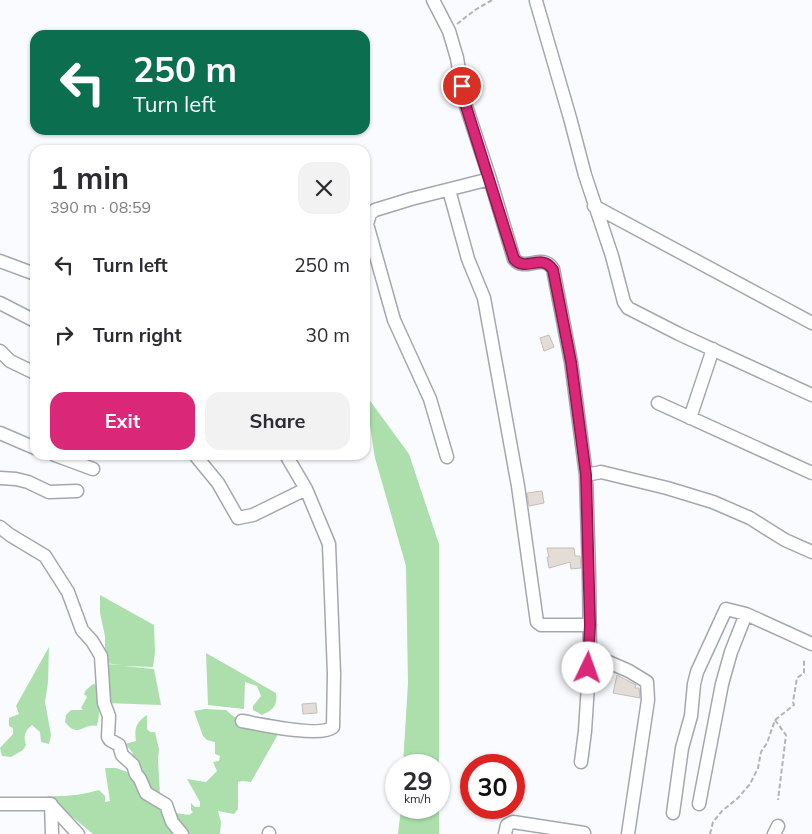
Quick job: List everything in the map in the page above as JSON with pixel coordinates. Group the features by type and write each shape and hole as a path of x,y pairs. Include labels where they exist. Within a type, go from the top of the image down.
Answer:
{"street":[{"path":"433,0 449,31 464,100 514,259 517,263 523,264 545,262 553,270 571,362 586,475 590,625 585,723 580,762"},
{"path":"536,1 594,206 612,256 624,302 628,308 812,395"},
{"path":"370,214 376,210 411,199 490,179"},
{"path":"448,190 468,259 484,298 520,495 537,622 541,625 590,625"},
{"path":"594,206 812,323"},
{"path":"370,235 394,320 430,399 447,457"},
{"path":"0,261 30,272"},
{"path":"0,303 30,318"},
{"path":"690,418 713,349"},
{"path":"0,351 10,361 30,371"},
{"path":"658,403 812,472"},
{"path":"0,433 30,446"},
{"path":"69,460 93,469"},
{"path":"199,460 218,483 238,518 253,515 306,489"},
{"path":"242,721 293,730 328,731 333,727 334,674 329,544 306,489 289,460"},
{"path":"586,475 601,472 667,488 713,502 750,518 785,540 812,552"},
{"path":"0,478 16,478 49,492 77,491"},
{"path":"0,527 45,556 68,592 82,630 92,641 101,656 104,703 110,716 108,737 120,745 122,755 133,765 146,793 166,805 172,822 182,834"},
{"path":"673,812 681,758 691,716 697,672 726,609 746,614 812,644"},
{"path":"700,804 722,684 731,652 746,614"},
{"path":"590,654 629,671 647,682 648,700 628,834"},
{"path":"0,804 46,803 52,806 78,834"},
{"path":"52,806 52,834"},
{"path":"505,834 507,825 513,822 586,834"}],"path":[{"path":"449,31 475,10 492,0"},
{"path":"710,834 713,822 750,784 758,768 761,752 775,720 794,705 797,678 804,673 804,660"},
{"path":"775,720 786,735 778,800"}],"green space":[{"path":"370,401 409,454 439,544 439,754 404,754 408,683 406,566 375,458 370,426"},
{"path":"100,595 154,625 155,652 153,667 123,666 154,669 161,705 106,703 105,664 122,665 105,663 105,636 100,613"},
{"path":"49,647 48,682 45,702 51,735 49,744 41,742 40,732 32,725 25,734 26,745 23,750 11,757 2,756 0,748 13,734 13,728 9,726 9,718 19,714 16,706"},
{"path":"206,653 276,693 274,707 262,715 253,710 253,706 261,696 257,686 245,682 244,709 208,705"},
{"path":"93,684 98,685 99,715 97,726 74,729 65,722 66,715 71,710 83,710 81,708 87,697 84,694"},
{"path":"205,709 226,710 234,717 263,717 285,722 251,782 238,782 238,809 234,814 218,811 221,822 220,834 93,834 47,796 73,795 99,790 105,796 105,802 110,801 105,768 116,768 133,774 128,757 133,753 125,744 136,741 135,733 137,726 140,720 147,715 147,729 150,732 155,732 159,749 160,796 169,812 189,815 193,812 191,810 191,803 195,807 200,807 200,802 187,779 206,782 217,771 213,762 219,761 220,756 215,754 215,742 207,740 203,736 194,711"},
{"path":"400,819 439,819 439,834 398,834"}],"building":[{"path":"549,335 554,347 544,351 540,338"},
{"path":"542,491 544,503 529,506 527,493"},
{"path":"547,548 574,548 575,556 580,556 581,568 571,569 570,562 549,568"},
{"path":"617,675 636,685 635,688 639,688 640,698 613,693"},
{"path":"316,703 317,713 303,714 302,704"}],"route":[{"path":"462,86 464,100 514,259 517,263 523,264 545,262 553,270 571,362 586,475 590,625 588,668"}]}
